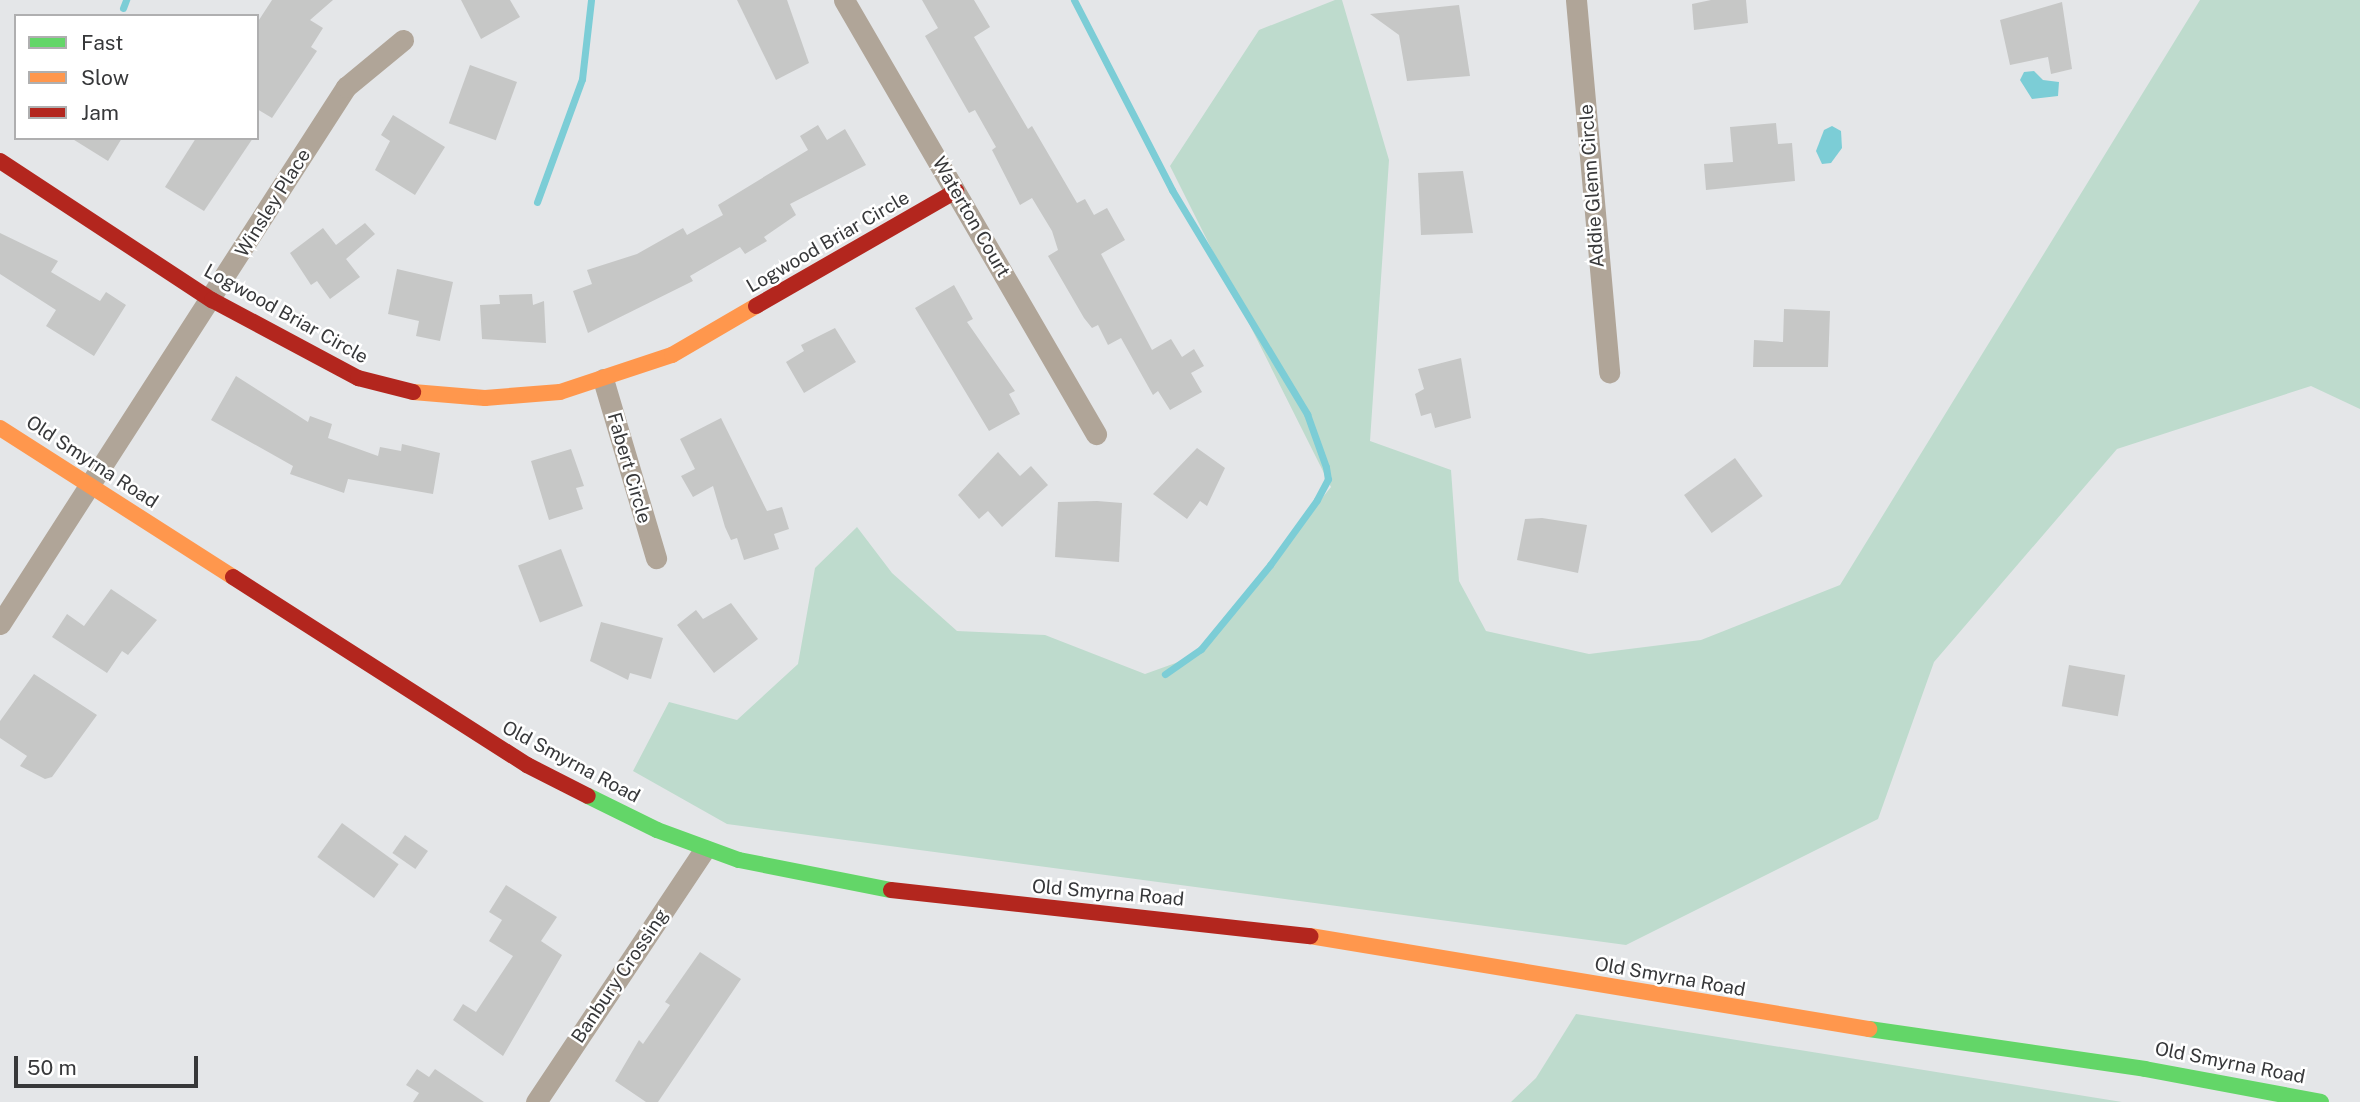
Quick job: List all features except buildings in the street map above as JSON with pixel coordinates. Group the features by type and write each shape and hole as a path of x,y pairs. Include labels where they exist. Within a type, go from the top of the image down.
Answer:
{"street":[{"name":"Waterton Court","path":"844,0 1096,435"},
{"name":"Addie Glenn Circle","path":"1576,0 1608,373"},
{"name":"Winsley Place","path":"0,624 212,300 346,87 403,40"},
{"name":"Logwood Briar Circle","path":"0,161 212,300 336,368 395,390 519,397 603,379 697,343 956,191"},
{"name":"Fabert Circle","path":"603,379 656,558"},
{"name":"Old Smyrna Road","path":"0,428 505,751 605,807 704,850 859,887 1273,930 1740,1011 2097,1061 2321,1102"},
{"name":"Banbury Crossing","path":"536,1102 704,850"}],"green space":[{"path":"1335,0 1342,0 1389,160 1370,441 1451,470 1459,581 1486,631 1589,654 1701,640 1840,585 2200,0 2360,0 2360,409 2311,386 2117,449 1934,662 1878,819 1626,945 727,824 633,771 669,702 737,720 798,664 815,568 857,527 892,573 957,631 1045,635 1145,674 1195,656 1331,487 1170,166 1259,30"},
{"path":"1576,1014 2122,1102 1511,1102 1536,1078"}],"water":[{"path":"2034,71 2043,80 2059,82 2058,96 2032,99 2020,80 2024,72"},
{"path":"1832,126 1841,131 1842,148 1831,163 1822,164 1816,151 1824,130"}],"waterway":[{"path":"123,8 126,0"},
{"path":"537,202 582,79 591,0"},
{"path":"1074,0 1172,190 1307,414 1328,479 1317,500 1270,565 1201,649 1165,674"}],"traffic: fast":[{"path":"588,796 657,830 739,860 891,890"},
{"path":"1869,1029 2145,1069 2321,1102"}],"traffic: slow":[{"path":"413,392 485,398 560,392 672,355 756,306"},
{"path":"0,428 233,577"},
{"path":"1310,936 1869,1029"}],"traffic: jam":[{"path":"0,161 212,300 358,378 413,392"},
{"path":"756,306 956,191"},
{"path":"233,577 527,765 588,796"},
{"path":"891,890 1310,936"}]}
